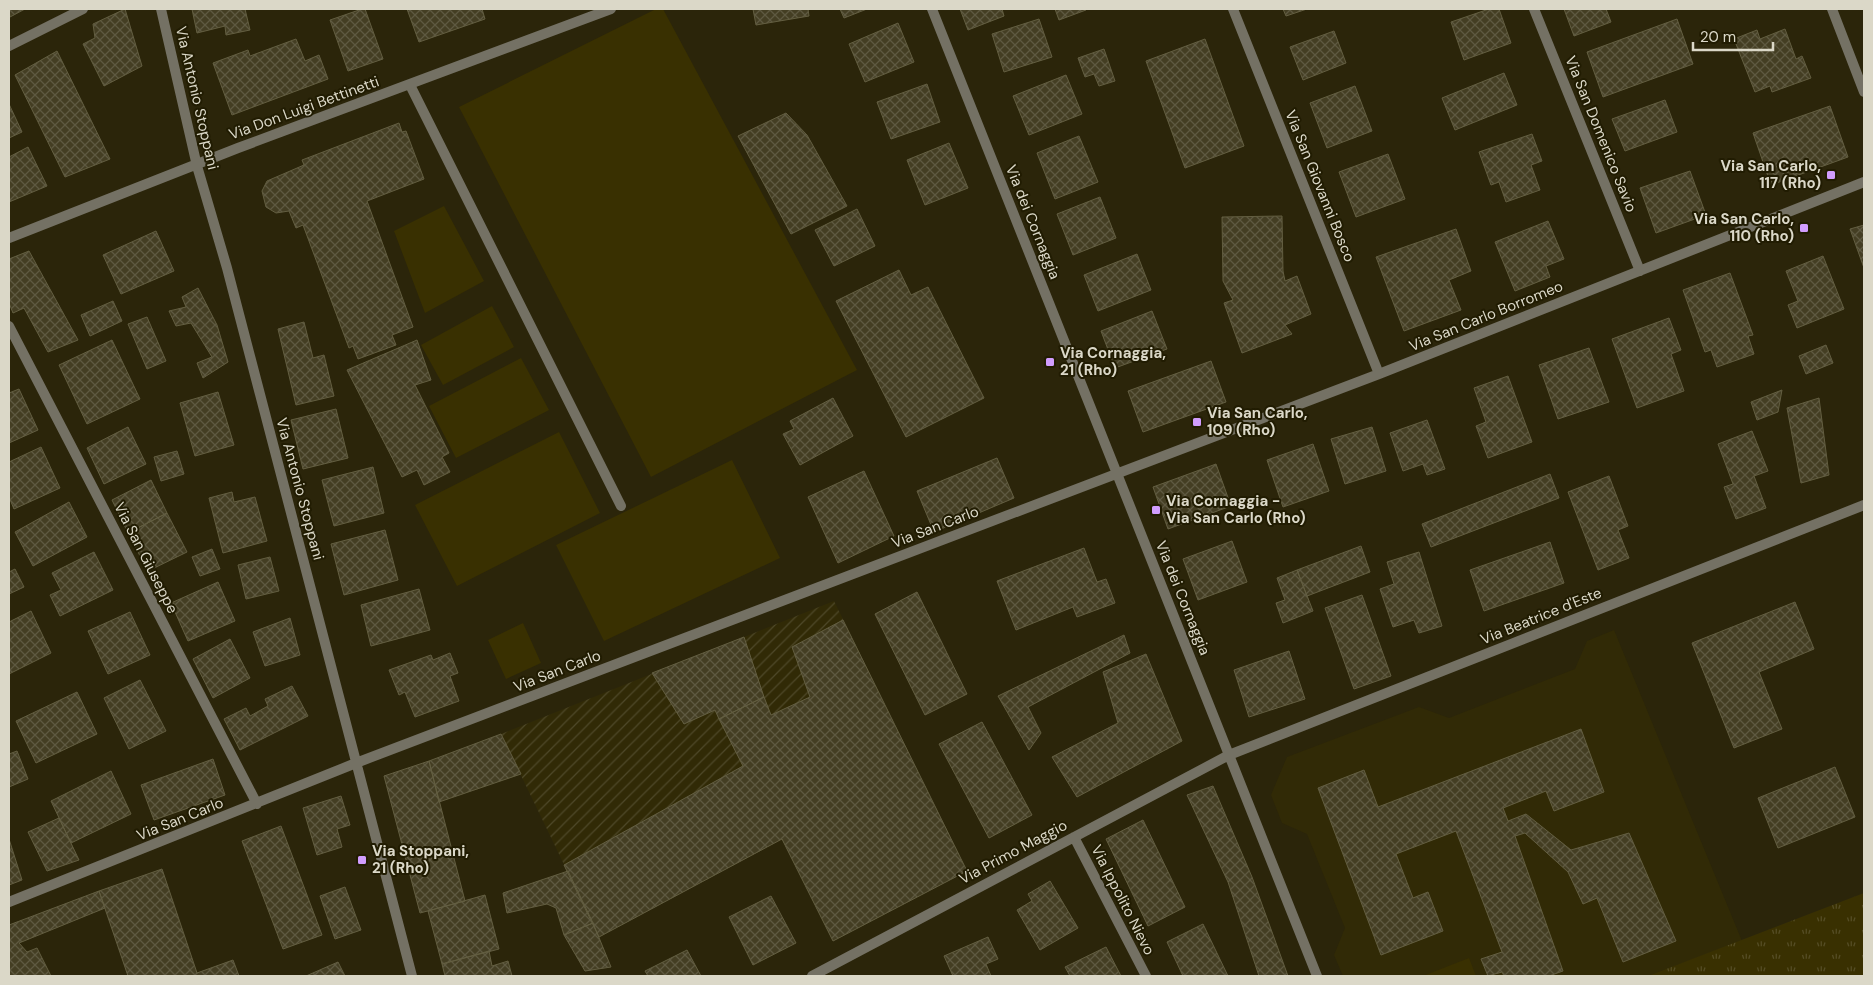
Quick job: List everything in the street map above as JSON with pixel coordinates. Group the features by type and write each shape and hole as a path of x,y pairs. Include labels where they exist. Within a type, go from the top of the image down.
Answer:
{"street":[{"path":"9,46 83,9"},
{"name":"Via Antonio Stoppani","path":"161,9 197,166 226,268 412,976"},
{"name":"Via Don Luigi Bettinetti","path":"9,238 197,166 238,148 611,9"},
{"name":"Via dei Cornaggia","path":"932,9 1317,976"},
{"name":"Via San Giovanni Bosco","path":"1233,9 1379,374"},
{"name":"Via San Domenico Savio","path":"1534,9 1640,271"},
{"path":"1832,9 1864,92"},
{"path":"410,85 622,506"},
{"name":"Via San Carlo Borromeo","path":"1118,473 1379,374 1864,182"},
{"name":"Via San Giuseppe","path":"9,326 257,804"},
{"name":"Via San Carlo","path":"9,902 356,763 1118,473"},
{"name":"Via Beatrice d'Este","path":"1229,755 1864,505"},
{"name":"Via Primo Maggio","path":"812,976 1229,755"},
{"name":"Via Ippolito Nievo","path":"1074,836 1146,976"}],"shaded area":[{"path":"834,601 967,871 833,941 782,839 599,937 501,734"},
{"path":"1614,630 1742,941 1648,976 1343,976 1334,955 1345,928 1307,834 1282,823 1271,795 1287,757 1419,707 1449,718 1575,669 1587,641"}],"green space":[{"path":"656,9 663,9 857,370 651,477 459,107"},
{"path":"444,206 484,281 425,313 394,231"},
{"path":"492,306 514,347 443,385 421,345"},
{"path":"521,358 549,410 456,458 429,406"},
{"path":"559,432 600,513 457,586 415,505"},
{"path":"732,460 780,558 604,641 556,545"},
{"path":"523,623 541,663 506,679 488,640"},
{"path":"1864,893 1864,976 1648,976"},
{"path":"1469,958 1476,976 1423,976"}],"building":[{"path":"9,9 25,9 10,17"},
{"path":"125,9 142,66 104,86 83,44 95,38 93,24"},
{"path":"192,9 245,9 250,30 226,35 225,26 197,33"},
{"path":"365,9 383,59 348,71 330,20"},
{"path":"407,9 482,9 485,19 419,42"},
{"path":"753,9 808,9 809,16 756,25"},
{"path":"840,9 867,9 844,18"},
{"path":"960,9 1002,9 1004,16 968,30"},
{"path":"1055,9 1086,9 1086,10 1059,20"},
{"path":"1283,9 1307,9 1286,16"},
{"path":"1489,9 1499,9 1511,43 1464,60 1451,22"},
{"path":"1564,9 1606,9 1611,22 1574,36"},
{"path":"1039,19 1052,57 1004,72 992,34"},
{"path":"1677,19 1693,64 1603,97 1587,52"},
{"path":"898,23 914,62 865,82 849,44"},
{"path":"1785,29 1796,59 1802,56 1811,78 1772,92 1770,86 1755,92 1734,39 1757,30 1760,39"},
{"path":"1334,31 1346,63 1303,80 1290,47"},
{"path":"296,39 305,61 319,55 328,79 232,115 213,63 248,50 250,56"},
{"path":"1205,39 1244,146 1185,168 1146,61"},
{"path":"1104,49 1115,81 1099,86 1094,74 1085,77 1078,58"},
{"path":"57,51 110,159 65,177 15,75"},
{"path":"1504,73 1517,105 1455,130 1442,98"},
{"path":"1066,75 1082,114 1029,135 1013,96"},
{"path":"927,84 940,122 891,139 877,102"},
{"path":"1355,86 1372,131 1327,148 1310,103"},
{"path":"1665,100 1677,132 1625,151 1612,119"},
{"path":"9,104 22,132 9,138"},
{"path":"1830,106 1848,157 1771,185 1753,133"},
{"path":"786,113 807,135 847,206 791,234 738,136"},
{"path":"399,123 402,132 406,131 424,179 367,201 413,327 392,335 396,345 358,359 353,346 349,348 303,225 296,228 289,211 276,213 266,207 262,191 267,181 304,165 302,160"},
{"path":"1532,134 1542,161 1531,165 1540,190 1506,202 1499,182 1491,185 1479,152"},
{"path":"1079,136 1098,182 1055,199 1037,153"},
{"path":"949,143 968,188 925,205 907,160"},
{"path":"28,147 47,186 9,202 9,157"},
{"path":"1388,154 1405,199 1356,217 1339,172"},
{"path":"1690,171 1706,215 1656,233 1640,188"},
{"path":"1100,197 1116,238 1073,255 1057,214"},
{"path":"857,209 875,246 834,266 815,230"},
{"path":"1282,216 1283,271 1285,281 1297,276 1311,314 1285,325 1292,334 1242,353 1224,303 1233,300 1223,281 1222,217"},
{"path":"1548,221 1564,259 1546,266 1550,277 1515,291 1495,242"},
{"path":"1864,225 1864,268 1850,229"},
{"path":"1456,229 1471,271 1449,280 1461,310 1404,331 1376,257"},
{"path":"156,231 174,271 121,294 103,255"},
{"path":"29,251 78,340 48,352 24,308 13,313 9,303 9,259"},
{"path":"1137,254 1151,290 1098,311 1084,275"},
{"path":"1823,256 1844,309 1797,328 1788,305 1798,301 1786,271"},
{"path":"899,270 911,295 928,287 984,398 906,437 836,301"},
{"path":"1730,273 1753,335 1748,336 1754,354 1717,367 1711,350 1705,352 1683,290"},
{"path":"198,288 217,325 228,362 203,378 197,363 212,357 191,323 176,326 169,311 186,307 182,297"},
{"path":"113,301 122,321 90,336 81,315"},
{"path":"1152,311 1167,349 1115,368 1101,331"},
{"path":"147,317 166,361 147,369 128,324"},
{"path":"1669,318 1681,350 1671,354 1684,391 1637,408 1612,339"},
{"path":"304,322 313,358 324,355 334,396 296,405 278,329"},
{"path":"112,340 140,399 87,424 59,365"},
{"path":"417,340 431,380 415,385 449,453 442,457 450,472 424,485 417,470 402,477 347,370"},
{"path":"1826,345 1833,363 1806,374 1799,356"},
{"path":"1589,348 1609,402 1558,419 1539,365"},
{"path":"1211,361 1226,402 1143,432 1128,391"},
{"path":"1508,376 1532,442 1488,458 1476,426 1486,422 1474,388"},
{"path":"19,389 38,430 9,443 9,393"},
{"path":"1782,390 1778,412 1757,420 1751,402"},
{"path":"218,392 234,445 195,456 180,403"},
{"path":"833,398 853,436 800,465 783,434 794,429 790,421"},
{"path":"1819,398 1829,475 1801,483 1787,408"},
{"path":"336,409 348,458 303,469 291,420"},
{"path":"1427,420 1445,469 1427,475 1423,464 1403,471 1390,433"},
{"path":"128,427 146,464 104,484 87,448"},
{"path":"1372,427 1386,471 1345,484 1331,439"},
{"path":"1752,431 1768,471 1754,476 1766,508 1736,519 1724,487 1733,484 1718,444"},
{"path":"1313,444 1329,491 1283,507 1267,460"},
{"path":"41,447 60,488 14,509 9,497 9,462"},
{"path":"177,451 184,474 161,481 154,457"},
{"path":"997,458 1014,498 934,532 917,491"},
{"path":"1216,464 1231,506 1168,529 1153,487"},
{"path":"373,467 384,513 334,526 322,480"},
{"path":"864,471 894,536 838,563 808,497"},
{"path":"1550,474 1559,498 1431,547 1422,524"},
{"path":"1609,476 1628,526 1618,530 1629,558 1598,570 1568,492"},
{"path":"151,480 167,513 128,533 112,500"},
{"path":"232,492 234,502 255,497 267,541 223,553 209,498"},
{"path":"69,502 87,537 33,566 15,532"},
{"path":"167,513 187,552 148,571 128,533"},
{"path":"385,530 398,580 344,595 331,544"},
{"path":"1232,541 1247,582 1198,600 1183,559"},
{"path":"1550,542 1564,583 1484,611 1470,570"},
{"path":"1361,546 1370,572 1307,596 1297,570"},
{"path":"1084,548 1097,582 1106,579 1115,603 1077,617 1073,607 1016,630 997,581"},
{"path":"212,549 220,569 200,576 192,557"},
{"path":"94,552 113,590 60,616 50,595 61,590 52,573"},
{"path":"1419,552 1442,626 1419,633 1414,620 1393,627 1380,589 1394,584 1387,562"},
{"path":"270,557 279,591 246,599 238,565"},
{"path":"15,569 24,587 9,594 9,572"},
{"path":"1297,570 1313,611 1283,623 1276,603 1285,600 1277,578"},
{"path":"218,582 235,621 188,641 171,603"},
{"path":"419,589 430,630 371,646 361,605"},
{"path":"917,592 967,694 925,715 875,614"},
{"path":"1362,595 1391,676 1354,689 1325,608"},
{"path":"1795,602 1814,649 1759,672 1782,729 1734,748 1692,643"},
{"path":"31,611 51,653 9,674 9,622"},
{"path":"130,612 150,655 108,674 88,631"},
{"path":"290,618 300,655 265,666 253,632"},
{"path":"843,620 967,871 833,941 782,839 599,937 564,865 743,766 719,719 764,697 771,715 810,697 792,647"},
{"path":"1124,635 1130,653 1028,707 1041,733 1029,750 998,696"},
{"path":"744,637 764,697 719,719 715,710 684,724 652,673"},
{"path":"230,639 250,678 213,698 193,659"},
{"path":"1289,651 1305,699 1249,717 1234,670"},
{"path":"450,653 458,673 450,676 459,701 415,717 405,692 399,695 389,670 431,655 433,660"},
{"path":"1146,654 1182,741 1077,797 1052,757 1118,723 1103,672"},
{"path":"140,680 166,731 129,749 104,698"},
{"path":"292,686 308,716 240,750 224,719 246,708 250,716 268,706 265,699"},
{"path":"77,692 97,734 36,763 16,721"},
{"path":"982,722 1032,815 989,838 939,744"},
{"path":"1581,729 1604,792 1554,811 1546,791 1503,808 1508,821 1526,814 1571,850 1629,833 1676,941 1623,962 1597,898 1583,904 1568,872 1525,833 1515,836 1563,971 1549,976 1504,976 1502,972 1488,976 1481,959 1502,952 1456,831 1396,854 1413,898 1428,892 1443,931 1381,955 1318,788 1364,770 1378,807"},
{"path":"501,734 521,774 439,802 429,761"},
{"path":"17,751 28,779 9,787 9,754"},
{"path":"213,759 225,795 154,820 141,785"},
{"path":"429,761 465,901 420,913 384,776"},
{"path":"1835,767 1855,817 1778,848 1758,798"},
{"path":"111,771 131,814 71,843 51,801"},
{"path":"1213,786 1252,877 1288,976 1259,976 1228,882 1187,795"},
{"path":"341,796 350,825 337,829 342,847 317,855 303,808"},
{"path":"59,818 79,860 47,871 28,832"},
{"path":"1143,820 1185,907 1148,926 1106,839"},
{"path":"281,826 322,935 283,949 242,841"},
{"path":"9,839 22,880 9,885"},
{"path":"162,869 197,973 233,960 239,976 128,976 99,891"},
{"path":"568,871 593,923 564,935 556,908 547,904 507,913 503,893"},
{"path":"1050,881 1078,928 1040,950 1017,910 1032,901 1028,894"},
{"path":"345,887 361,930 335,939 320,896"},
{"path":"99,891 105,908 19,943 27,952 37,948 51,976 9,976 9,925"},
{"path":"485,895 499,949 442,964 428,911"},
{"path":"771,896 796,943 753,965 729,917"},
{"path":"593,923 611,967 585,971 564,935"},
{"path":"1203,924 1228,976 1183,976 1167,942"},
{"path":"988,937 998,959 986,964 991,976 953,976 944,956"},
{"path":"1106,947 1121,976 1070,976 1065,967"},
{"path":"687,950 701,976 648,976 645,971"},
{"path":"489,951 492,966 508,961 512,976 445,976 442,964"},
{"path":"338,962 345,976 306,976"}],"place":[{"name":"Via San Carlo, 117 (Rho)","path":"1831,175"},
{"name":"Via San Carlo, 110 (Rho)","path":"1804,228"},
{"name":"Via Cornaggia, 21 (Rho)","path":"1050,362"},
{"name":"Via San Carlo, 109 (Rho)","path":"1197,422"},
{"name":"Via Cornaggia - Via San Carlo (Rho)","path":"1156,510"},
{"name":"Via Stoppani, 21 (Rho)","path":"362,860"}]}
